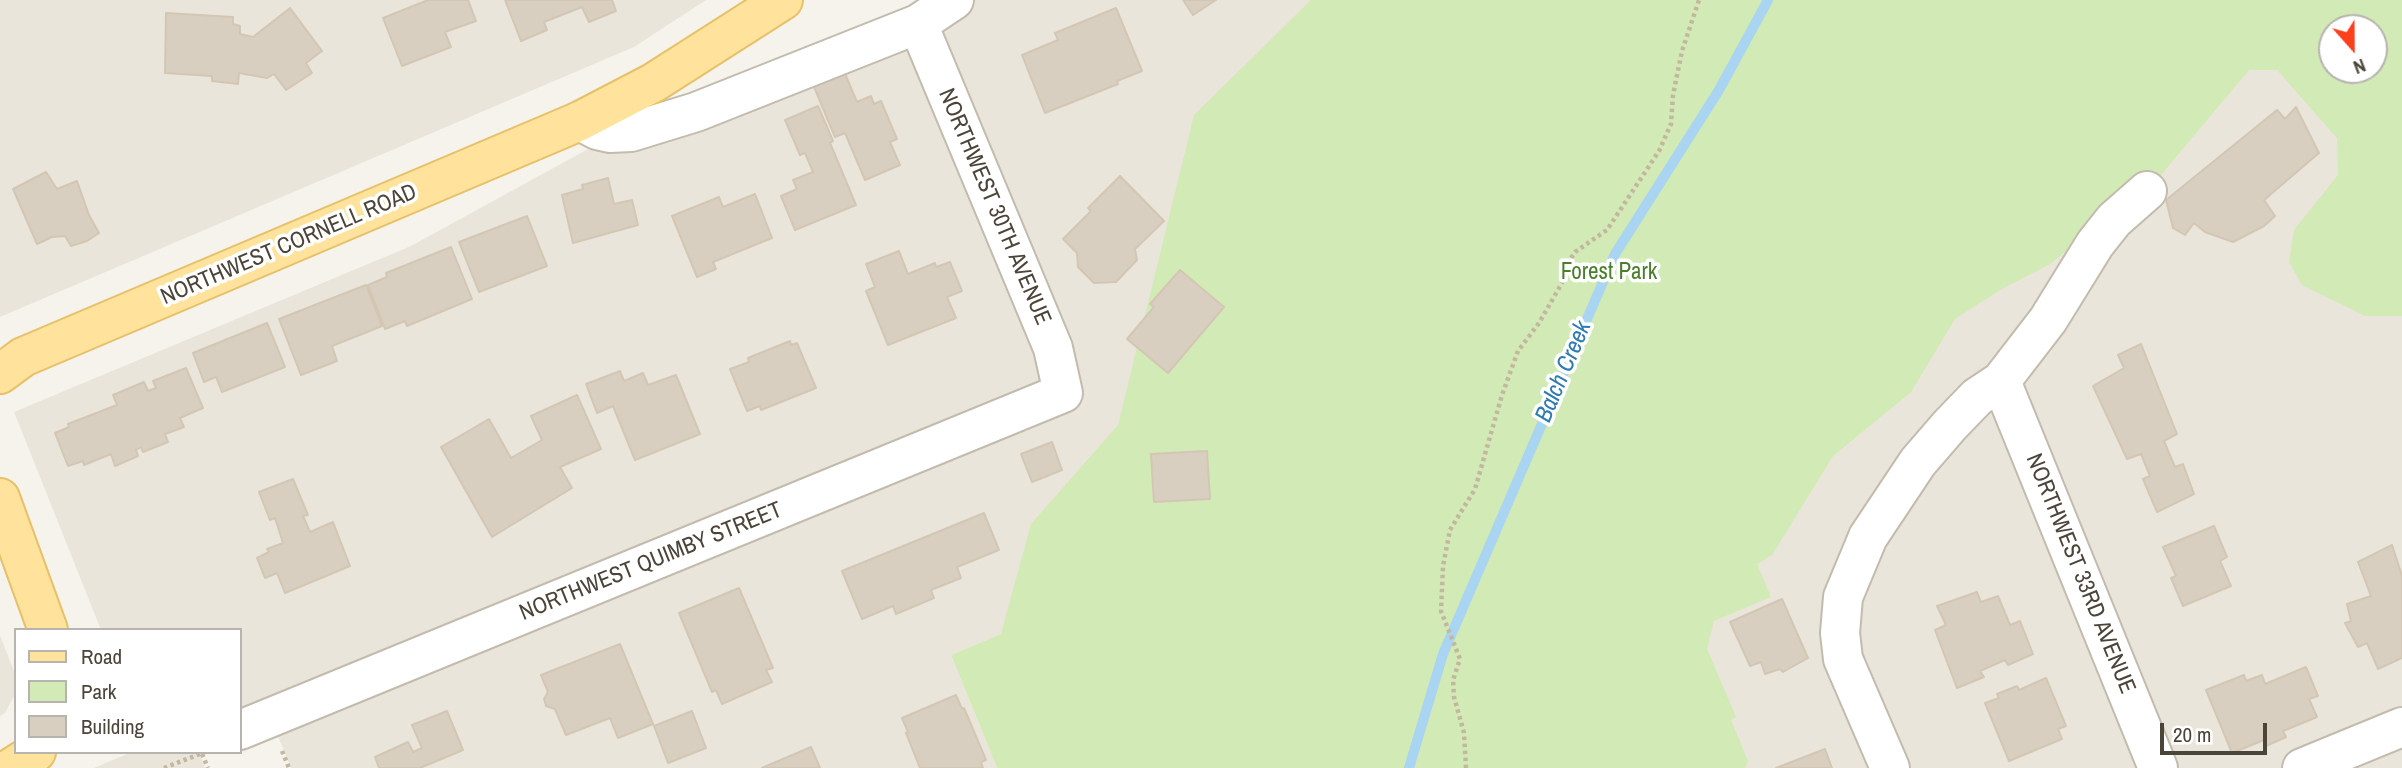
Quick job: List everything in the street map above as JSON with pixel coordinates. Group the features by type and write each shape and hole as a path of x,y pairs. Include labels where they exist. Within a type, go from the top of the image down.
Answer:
{"main road":[{"name":"NORTHWEST CORNELL ROAD","path":"0,374 23,357 580,121 653,83 783,0"},
{"path":"0,498 47,628"},
{"path":"11,768 33,754"}],"street":[{"path":"580,121 610,133 631,132 696,112 918,24 954,0"},
{"name":"NORTHWEST 30TH AVENUE","path":"918,24 1053,348 1063,393"},
{"path":"1890,768 1843,659 1840,633 1843,597 1868,537 1918,462 1977,397 2001,381 2048,320 2095,244 2114,220 2147,191"},
{"name":"NORTHWEST 33RD AVENUE","path":"2001,381 2158,768"},
{"name":"NORTHWEST QUIMBY STREET","path":"242,729 1063,393"},
{"path":"2302,768 2402,726"}],"path":[{"path":"1466,768 1464,733 1454,697 1453,680 1460,659 1441,611 1443,566 1450,530 1475,489 1502,395 1518,351 1539,323 1562,283 1564,269 1575,251 1607,230 1659,151 1671,124 1673,95 1682,51 1699,0"},
{"path":"164,768 200,754"}],"shaded area":[{"path":"0,0 706,0 634,47 0,317"},
{"path":"931,0 1325,0 1326,500 951,655 997,768 291,768 263,699 242,708 242,628 100,628 14,412 411,246 663,108"},
{"path":"2240,0 2402,0 2402,768 1666,768 1658,749 1697,627 1755,559 1962,211"},
{"path":"0,635 14,671 14,696 5,713 0,716"},
{"path":"127,754 200,754 205,768 94,768"}],"green space":[{"name":"Forest Park","path":"1311,0 2402,0 2402,316 2365,316 2302,285 2289,262 2294,230 2338,175 2337,138 2277,70 2249,70 2160,176 2050,264 2000,290 1955,319 1911,392 1833,456 1772,555 1757,564 1771,597 1714,621 1707,649 1736,717 1731,720 1748,761 1745,768 997,768 951,655 1001,634 1031,524 1118,425 1194,115"}],"building":[{"path":"428,0 468,0 476,21 445,32 451,47 402,66 383,18"},
{"path":"505,0 612,0 616,11 589,22 582,7 544,22 547,30 521,41"},
{"path":"1183,0 1216,0 1193,15"},
{"path":"290,8 322,51 306,63 312,73 286,90 274,74 267,78 239,73 238,84 212,81 212,76 165,73 166,13 233,17 233,24 240,26 240,34 253,37"},
{"path":"1116,8 1142,71 1117,81 1118,84 1045,113 1022,55 1058,40 1055,33"},
{"path":"843,69 857,102 871,96 874,104 881,101 897,139 890,142 900,165 865,180 845,133 835,137 812,82"},
{"path":"818,106 856,205 795,230 781,196 797,189 793,180 813,172 805,153 800,155 785,120"},
{"path":"2296,107 2319,153 2264,200 2275,216 2264,226 2233,242 2205,232 2194,223 2185,235 2173,228 2166,200 2277,110 2285,119"},
{"path":"46,172 57,189 77,181 89,215 99,233 87,241 71,246 65,236 52,237 37,244 13,189"},
{"path":"1120,176 1164,221 1135,249 1137,260 1116,282 1094,283 1078,267 1077,253 1063,239 1091,211 1088,208"},
{"path":"608,178 614,204 632,200 638,225 573,243 562,195 583,189 582,185"},
{"path":"755,194 772,238 713,262 716,269 697,277 672,216 719,197 723,207"},
{"path":"527,216 547,266 479,292 459,242"},
{"path":"451,247 472,299 407,326 405,321 385,329 368,285 387,277 386,273"},
{"path":"899,251 908,274 935,263 936,267 950,262 962,291 947,297 956,318 888,345 866,291 875,287 866,264"},
{"path":"1180,270 1224,307 1168,373 1127,339 1154,307 1150,304"},
{"path":"366,285 382,326 332,346 337,361 301,375 279,319"},
{"path":"267,323 285,367 222,392 216,377 204,382 193,353"},
{"path":"790,341 791,345 797,343 816,388 761,410 760,406 747,411 730,369 749,362 748,358"},
{"path":"2141,344 2177,434 2164,441 2175,467 2183,464 2194,494 2157,512 2143,479 2150,476 2141,454 2127,459 2093,386 2124,368 2118,355"},
{"path":"186,368 203,408 180,418 184,427 165,434 168,442 143,452 141,447 136,450 138,456 115,466 111,454 84,465 83,461 68,466 55,433 69,427 68,424 117,405 113,395 144,382 148,391 156,388 153,381"},
{"path":"620,371 624,381 643,373 648,385 676,375 700,434 635,460 613,406 597,413 586,384"},
{"path":"577,395 601,449 560,467 572,488 492,537 441,447 489,419 511,458 542,440 531,416"},
{"path":"1052,442 1062,470 1032,482 1021,454"},
{"path":"1207,451 1210,499 1154,502 1151,454"},
{"path":"293,479 308,515 303,516 310,532 333,522 350,566 285,593 277,573 265,578 257,558 269,552 267,549 283,543 275,518 270,520 259,492"},
{"path":"984,513 999,550 957,567 961,578 931,590 934,598 896,614 893,606 862,619 842,571"},
{"path":"2214,526 2227,557 2220,561 2231,586 2183,606 2171,578 2176,576 2163,547"},
{"path":"2392,545 2402,576 2402,658 2378,669 2367,643 2358,647 2345,623 2351,621 2347,604 2371,596 2358,562"},
{"path":"739,588 773,668 766,670 772,682 722,704 716,690 712,692 679,613"},
{"path":"1977,592 1981,602 1998,596 2010,625 2020,621 2033,654 2008,665 2005,660 1980,671 1984,677 1957,688 1935,630 1946,625 1937,606"},
{"path":"1782,599 1808,658 1783,672 1780,669 1765,674 1761,662 1750,666 1730,622"},
{"path":"620,644 653,724 618,738 610,718 566,735 555,709 546,706 544,699 548,692 541,675"},
{"path":"2306,667 2318,696 2309,699 2317,717 2283,731 2286,737 2266,746 2264,740 2232,753 2206,690 2244,675 2246,681 2262,675 2265,684"},
{"path":"2046,678 2066,726 2058,729 2062,739 2009,761 1985,703 1999,698 1997,694 2017,686 2019,690"},
{"path":"956,695 986,760 981,762 983,768 920,768 902,718"},
{"path":"447,711 463,750 420,768 379,768 375,757 408,742 413,752 422,748 412,725"},
{"path":"692,711 706,748 668,763 654,726"},
{"path":"811,747 820,768 762,768"},
{"path":"1825,749 1832,768 1776,768"}],"waterway":[{"name":"Balch Creek","path":"1409,768 1443,654 1615,254 1719,90 1768,0"}]}
